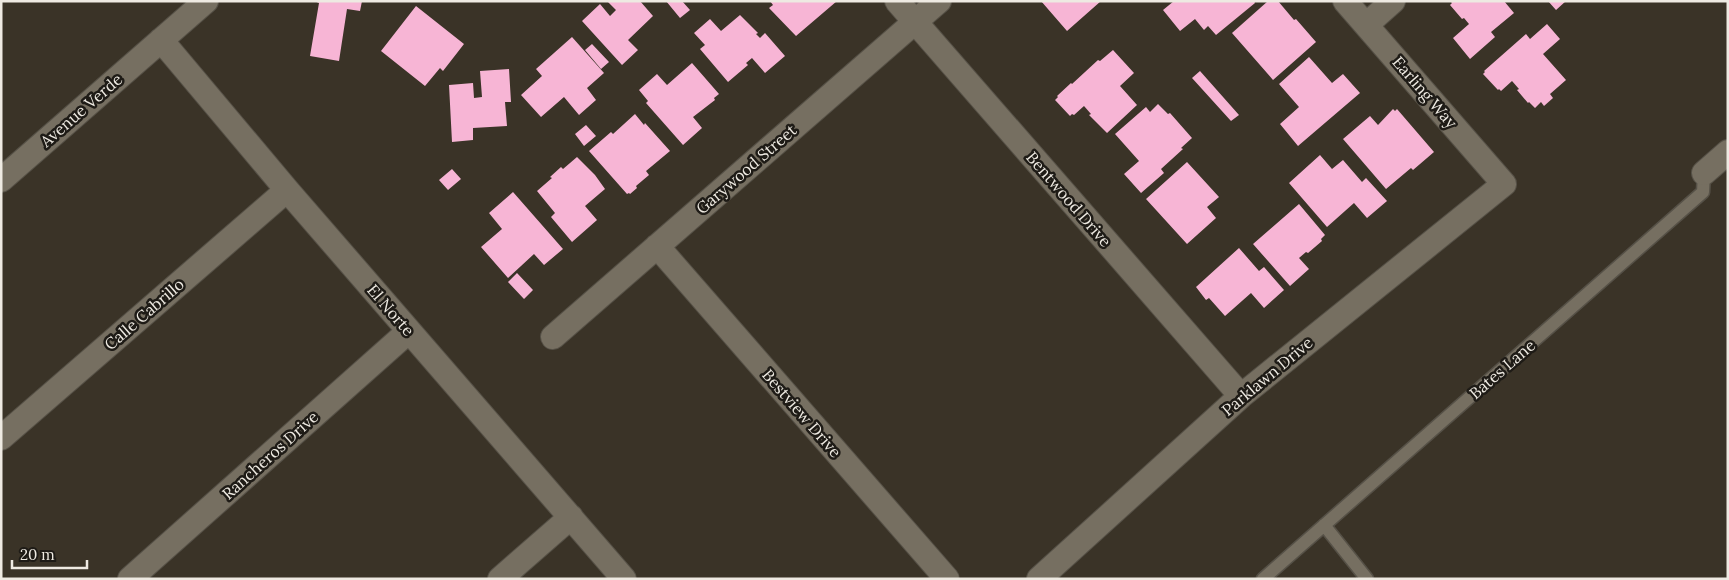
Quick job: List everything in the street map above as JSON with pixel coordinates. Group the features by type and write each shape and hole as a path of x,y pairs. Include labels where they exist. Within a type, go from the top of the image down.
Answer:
{"street":[{"name":"Avenue Verde","path":"1,180 206,1"},
{"name":"Bentwood Drive","path":"897,1 1241,396"},
{"name":"Garywood Street","path":"553,337 939,1"},
{"name":"Earling Way","path":"1346,1 1504,184"},
{"path":"1366,25 1393,1"},
{"name":"El Norte","path":"161,40 287,190 624,579"},
{"name":"Parklawn Drive","path":"1039,579 1241,396 1504,184"},
{"name":"Calle Cabrillo","path":"1,438 287,190"},
{"name":"Bestview Drive","path":"657,246 947,579"},
{"name":"Rancheros Drive","path":"130,579 410,331"},
{"path":"500,579 571,517"}],"lane":[{"name":"Bates Lane","path":"1263,579 1703,192 1720,162"},
{"path":"1324,525 1367,579"}],"building":[{"path":"314,1 362,1 360,11 347,9 339,61 310,56 319,3"},
{"path":"607,1 640,1 653,16 628,40 638,50 622,65 582,21 600,4 610,16 616,10"},
{"path":"666,1 682,1 690,10 680,18"},
{"path":"770,1 837,1 796,36 769,8 773,5"},
{"path":"1041,1 1101,1 1067,31"},
{"path":"1174,1 1254,1 1255,3 1216,35 1208,26 1204,30 1195,19 1180,31 1163,10"},
{"path":"1268,1 1278,1 1316,42 1273,80 1232,33"},
{"path":"1450,1 1504,1 1514,13 1491,32 1495,37 1470,59 1453,38 1469,24 1450,5 1452,3"},
{"path":"1548,1 1566,1 1556,10"},
{"path":"416,6 464,44 443,71 440,68 425,86 381,51"},
{"path":"740,15 758,33 756,34 760,38 765,33 785,56 765,73 752,58 746,63 748,65 728,82 700,49 705,45 694,33 710,19 721,31"},
{"path":"1547,24 1560,39 1543,54 1566,80 1550,94 1553,98 1544,106 1541,102 1535,108 1528,103 1512,81 1501,91 1483,74 1484,71 1526,34 1530,39"},
{"path":"572,37 604,73 587,88 596,100 579,115 564,97 541,117 521,95 542,76 536,69"},
{"path":"592,44 609,62 601,69 585,50"},
{"path":"1113,50 1134,73 1120,86 1137,105 1107,133 1089,115 1091,114 1084,106 1074,115 1070,116 1055,100 1071,83"},
{"path":"1309,57 1332,83 1343,74 1360,93 1298,146 1280,124 1299,107 1279,84"},
{"path":"692,63 719,94 714,98 715,100 693,117 702,128 683,145 646,103 648,101 639,90 657,74 667,85"},
{"path":"509,69 511,102 505,102 507,126 473,128 473,140 452,142 449,85 473,83 474,98 482,97 480,71"},
{"path":"1200,71 1239,115 1231,121 1192,78"},
{"path":"1158,104 1168,114 1170,113 1192,138 1161,169 1164,173 1141,193 1124,174 1139,161 1115,134 1146,107 1150,112"},
{"path":"1393,109 1395,111 1397,109 1434,152 1386,189 1343,139 1370,116 1378,125"},
{"path":"635,114 670,151 646,171 649,175 636,186 637,188 630,194 627,194 589,151 611,132 613,134"},
{"path":"586,125 596,136 584,146 575,134"},
{"path":"1320,155 1332,169 1343,160 1362,182 1366,178 1387,201 1367,218 1354,203 1327,227 1289,183"},
{"path":"577,157 595,175 605,189 585,206 597,220 572,242 551,217 555,213 537,191 561,167 563,169"},
{"path":"1187,162 1219,197 1207,207 1216,218 1187,244 1146,199"},
{"path":"452,169 461,179 448,190 439,180"},
{"path":"513,192 563,249 544,265 534,254 508,278 481,247 502,229 489,213"},
{"path":"1299,204 1325,235 1321,239 1322,241 1299,258 1309,269 1290,286 1253,244"},
{"path":"1239,248 1259,271 1264,267 1284,290 1264,308 1251,293 1225,316 1209,298 1206,300 1196,287"},
{"path":"517,273 533,290 524,299 508,282"}]}
